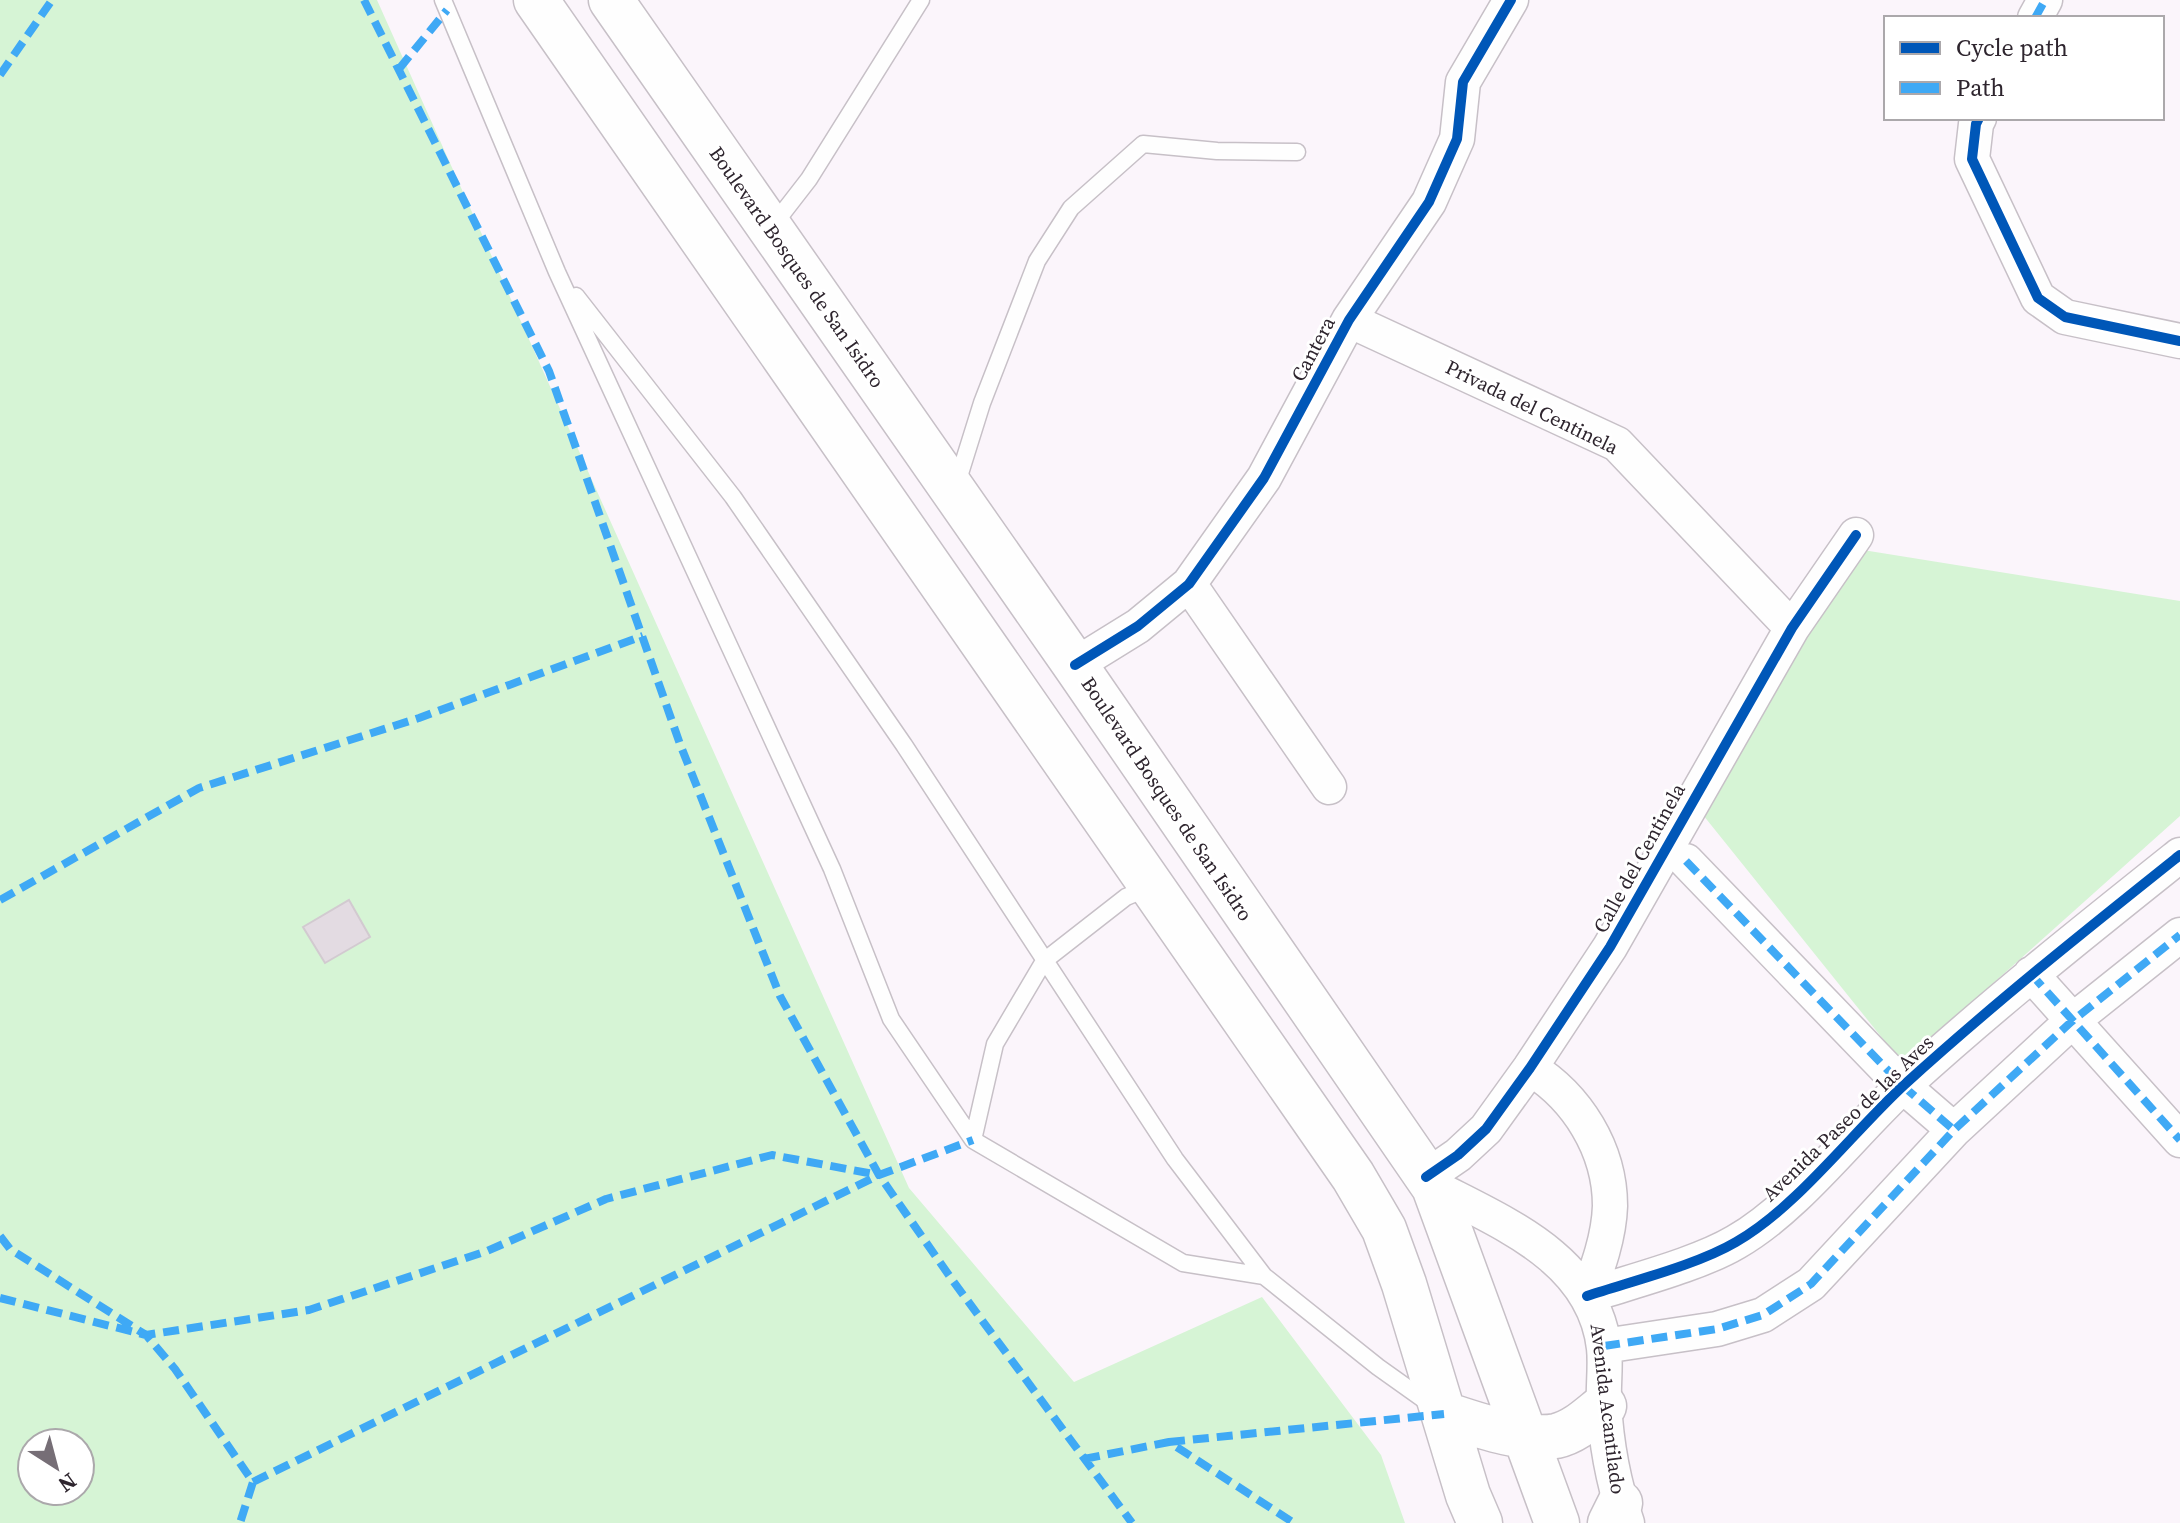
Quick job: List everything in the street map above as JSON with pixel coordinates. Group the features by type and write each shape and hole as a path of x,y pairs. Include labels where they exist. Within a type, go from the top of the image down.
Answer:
{"main road":[{"path":"536,0 1353,1176 1384,1229 1425,1347 1468,1495 1480,1523"},
{"name":"Boulevard Bosques de San Isidro","path":"611,0 1075,665 1430,1182 1557,1523"},
{"path":"1444,1414 1524,1434 1555,1436 1576,1428 1604,1406"}],"street":[{"name":"Cantera","path":"1075,665 1138,626 1189,584 1264,478 1349,320 1429,202 1457,139 1463,82 1511,0"},
{"path":"1978,120 1972,159 2038,298 2065,317 2180,341"},
{"name":"Privada del Centinela","path":"1349,320 1617,444 1792,628"},
{"name":"Calle del Centinela","path":"1430,1182 1486,1129 1610,947 1792,628 1856,535"},
{"path":"1189,584 1329,787"},
{"name":"Avenida Paseo de las Aves","path":"1587,1296 1735,1243 1776,1213 1903,1086 2031,974 2180,855"},
{"path":"1686,861 1903,1086 1954,1130"},
{"path":"1604,1346 1717,1329 1763,1315 1811,1284 1954,1130 2071,1022 2180,935"},
{"path":"2031,974 2180,1140"},
{"name":"Avenida Acantilado","path":"1530,1068 1552,1082 1583,1117 1603,1159 1610,1206 1603,1253 1587,1296"},
{"name":"Avenida Acantilado","path":"1430,1182 1533,1240 1568,1271 1587,1296 1604,1346 1604,1406 1619,1516"}],"lane":[{"path":"443,0 557,272 832,869 891,1019 973,1140 1183,1263 1264,1276"},
{"path":"770,229 809,179 921,0"},
{"path":"954,492 982,403 1037,261 1071,208 1143,144 1217,151 1297,152"},
{"path":"557,272 733,497 904,745 1175,1159 1264,1276 1378,1367 1444,1414"},
{"path":"973,1140 995,1044 1044,961 1126,897 1151,887"}],"green space":[{"path":"0,0 377,0 909,1188 1074,1382 1262,1297 1381,1455 1405,1523 0,1523"},
{"path":"1838,546 2180,601 2180,816 1903,1064 1695,805"}],"building":[{"path":"349,900 370,937 325,963 303,927"}],"marked path":[{"path":"0,75 52,0"},
{"path":"364,0 549,371 680,744 780,996 879,1175 953,1281 1132,1523"},
{"path":"2036,16 2045,0"},
{"path":"399,69 447,10"},
{"path":"0,900 199,788 419,718 643,636"},
{"path":"1686,861 1903,1086 1954,1130"},
{"path":"1604,1346 1717,1329 1763,1315 1811,1284 1954,1130 2071,1022 2180,935"},
{"path":"2031,974 2180,1140"},
{"path":"0,1298 146,1335 309,1310 487,1251 606,1199 772,1155 879,1175 973,1140"},
{"path":"253,1482 879,1175"},
{"path":"0,1236 10,1249 146,1335 175,1369 253,1482 240,1523"},
{"path":"1169,1442 1444,1414"},
{"path":"1084,1459 1169,1442 1294,1523"}],"cycle path":[{"path":"1075,665 1138,626 1189,584 1264,478 1349,320 1429,202 1457,139 1463,82 1511,0"},
{"path":"1978,120 1972,159 2038,298 2065,317 2180,341"},
{"path":"1426,1177 1458,1155 1486,1129 1530,1068 1610,947 1792,628 1856,535"},
{"path":"1587,1296 1703,1258 1759,1227 1802,1190 1904,1085 2040,968 2180,855"}]}
